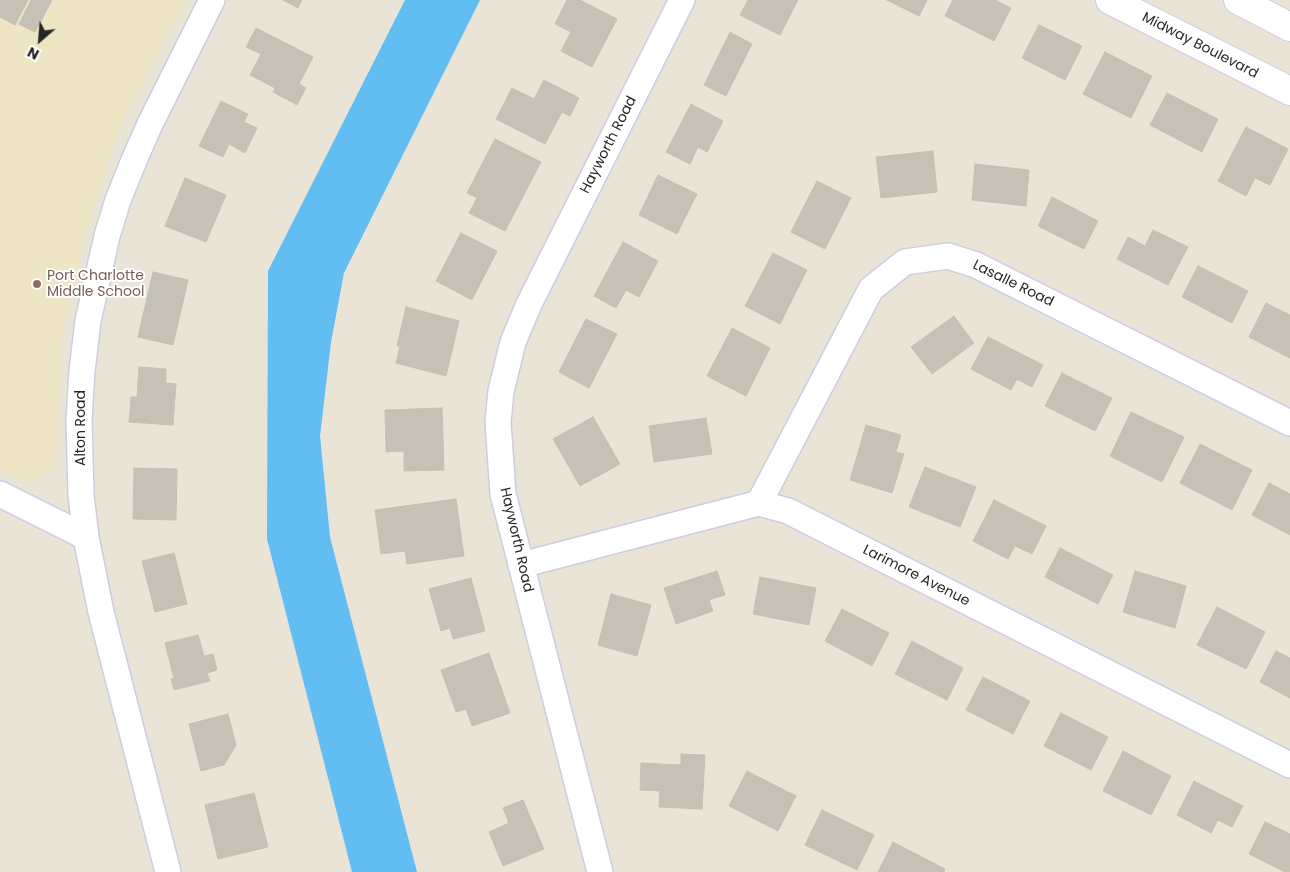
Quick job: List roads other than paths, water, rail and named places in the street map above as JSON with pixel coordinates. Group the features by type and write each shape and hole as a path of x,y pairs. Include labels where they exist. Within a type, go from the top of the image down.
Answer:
{"street":[{"name":"Alton Road","path":"168,872 101,612 86,537 81,495 79,430 82,371 88,321 107,236 118,200 138,149 212,0"},
{"name":"Hayworth Road","path":"600,872 503,494 498,422 501,391 513,342 529,304 682,0"},
{"name":"Midway Boulevard","path":"1110,0 1290,91"},
{"path":"1238,0 1290,26"},
{"name":"Lasalle Road","path":"759,503 871,290 905,262 948,256 976,265 1290,423"},
{"path":"0,494 86,537"},
{"path":"521,565 759,503"},
{"name":"Larimore Avenue","path":"759,503 788,511 1290,765"}],"water":[{"path":"405,0 480,0 344,273 331,342 320,436 330,537 417,872 352,872 267,539 268,271"}],"place":[{"name":"Port Charlotte Middle School","path":"37,284"}]}
